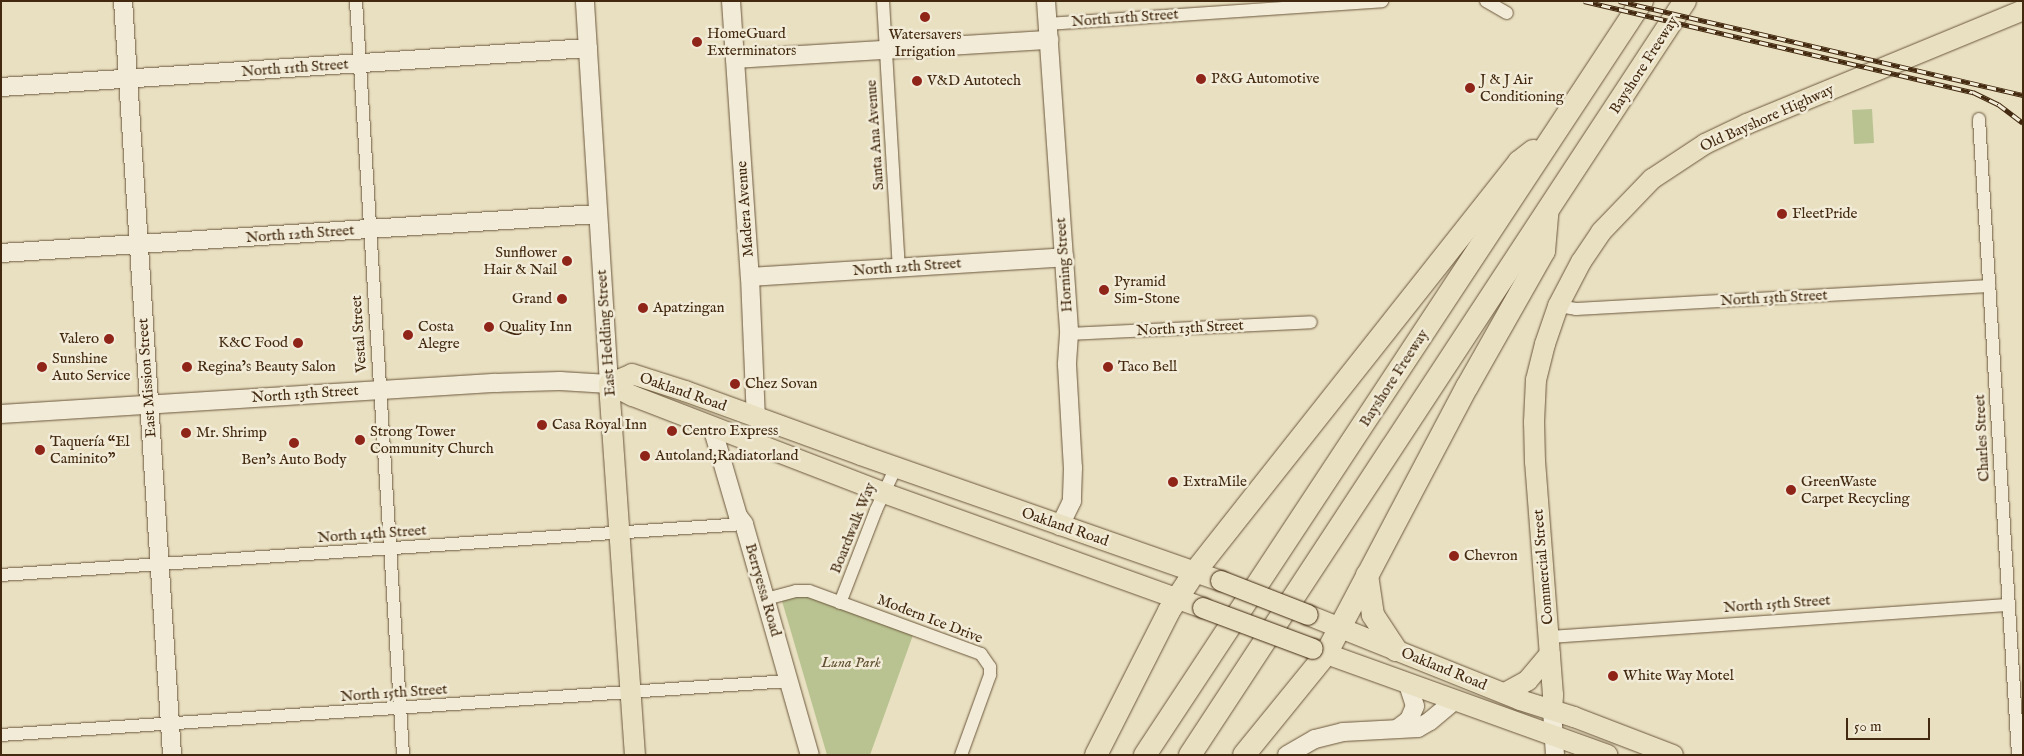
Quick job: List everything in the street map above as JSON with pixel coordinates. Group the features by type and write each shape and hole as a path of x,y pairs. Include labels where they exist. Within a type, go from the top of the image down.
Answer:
{"highway":[{"name":"Bayshore Freeway","path":"1145,755 1642,1"},
{"name":"Bayshore Freeway","path":"1190,755 1685,1"},
{"path":"1096,755 1176,598 1194,573 1519,162 1558,130"},
{"path":"1244,755 1320,652 1334,626 1367,575 1467,387 1544,251 1548,211"},
{"path":"1367,575 1373,615 1396,650"}],"main road":[{"name":"Old Bayshore Highway","path":"1536,380 1545,344 1558,306 1581,262 1601,232 1652,180 1704,144 1747,124 2023,10"},
{"name":"Oakland Road","path":"609,384 632,374 685,391 1060,526 1221,581 1505,694 1673,755"},
{"name":"Commercial Street","path":"1536,380 1535,462 1553,695 1552,710"},
{"name":"Oakland Road","path":"609,384 633,396 884,494 1204,608 1408,685 1455,700 1555,746 1608,755"},
{"name":"East Hedding Street","path":"609,384 621,533 635,755"},
{"path":"1505,694 1528,680 1549,645"}],"street":[{"name":"East Mission Street","path":"123,1 172,755"},
{"name":"Vestal Street","path":"356,1 368,230 402,755"},
{"name":"East Hedding Street","path":"585,1 609,384"},
{"name":"Madera Avenue","path":"731,1 750,277 756,418"},
{"name":"Santa Ana Avenue","path":"883,1 899,268"},
{"name":"Horning Street","path":"1046,1 1069,334 1067,365 1074,485 1072,501 1060,526"},
{"name":"North 11th Street","path":"735,59 886,49 1382,1"},
{"path":"1486,1 1507,12"},
{"name":"North 11th Street","path":"1,87 588,48"},
{"name":"Charles Street","path":"1979,119 2018,755"},
{"name":"North 12th Street","path":"1,253 598,214"},
{"name":"North 12th Street","path":"750,277 1064,257"},
{"name":"North 13th Street","path":"1558,306 1576,309 1989,286"},
{"name":"North 13th Street","path":"1069,334 1311,322"},
{"name":"North 13th Street","path":"1,414 378,389 560,381 609,384"},
{"name":"Berryessa Road","path":"712,427 738,516 744,524 810,755"},
{"name":"Boardwalk Way","path":"840,603 864,539 896,467"},
{"name":"North 14th Street","path":"1,575 744,524"},
{"name":"Modern Ice Drive","path":"766,600 796,591 809,591 981,654 986,659 990,675 961,755"},
{"name":"North 15th Street","path":"1549,645 2008,605"},
{"name":"North 15th Street","path":"1,735 789,681"},
{"path":"1397,729 1409,720 1415,706 1408,685"},
{"path":"1287,755 1315,740 1343,732 1418,728 1430,721 1455,700"},
{"name":"Commercial Street","path":"1552,710 1555,746"}],"green space":[{"path":"1872,109 1874,143 1854,144 1852,110"},
{"name":"Luna Park","path":"799,596 807,596 913,635 870,755 827,755 782,601"}],"railway":[{"path":"1584,1 1973,92 1998,104 2023,123"},
{"path":"1619,1 2023,95"}],"place":[{"name":"Watersavers Irrigation","path":"925,17"},
{"name":"HomeGuard Exterminators","path":"697,42"},
{"name":"P&G Automotive","path":"1201,79"},
{"name":"V&D Autotech","path":"917,81"},
{"name":"J & J Air Conditioning","path":"1470,88"},
{"name":"FleetPride","path":"1782,214"},
{"name":"Sunflower Hair & Nail","path":"567,261"},
{"name":"Pyramid Sim-Stone","path":"1104,290"},
{"name":"Grand","path":"562,299"},
{"name":"Apatzingan","path":"643,308"},
{"name":"Quality Inn","path":"489,327"},
{"name":"Costa Alegre","path":"408,335"},
{"name":"Valero","path":"109,339"},
{"name":"K&C Food","path":"298,343"},
{"name":"Sunshine Auto Service","path":"42,367"},
{"name":"Regina’s Beauty Salon","path":"187,367"},
{"name":"Taco Bell","path":"1108,367"},
{"name":"Chez Sovan","path":"735,384"},
{"name":"Casa Royal Inn","path":"542,425"},
{"name":"Centro Express","path":"672,431"},
{"name":"Mr. Shrimp","path":"186,433"},
{"name":"Strong Tower Community Church","path":"360,440"},
{"name":"Ben’s Auto Body","path":"294,443"},
{"name":"Taquería “El Caminito”","path":"40,450"},
{"name":"Autoland;Radiatorland","path":"645,456"},
{"name":"ExtraMile","path":"1173,482"},
{"name":"GreenWaste Carpet Recycling","path":"1791,490"},
{"name":"Chevron","path":"1454,556"},
{"name":"White Way Motel","path":"1613,676"}]}
